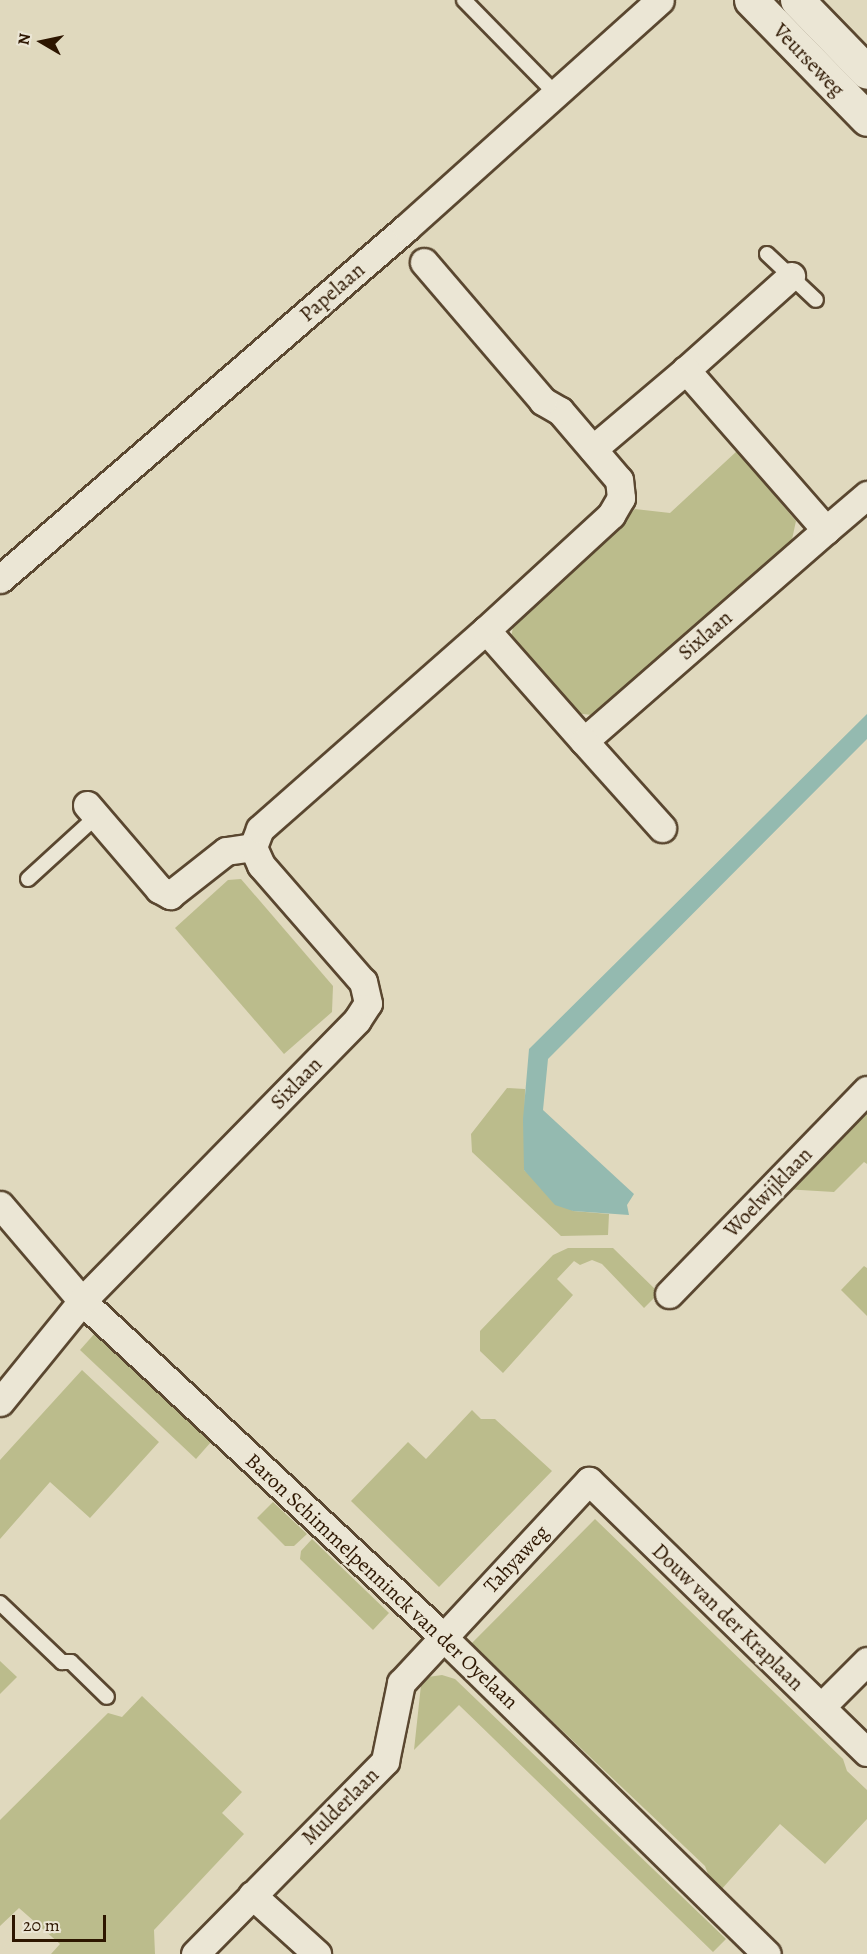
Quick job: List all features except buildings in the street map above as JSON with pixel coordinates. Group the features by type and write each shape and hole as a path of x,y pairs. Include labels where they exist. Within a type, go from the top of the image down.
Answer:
{"main road":[{"name":"Veurseweg","path":"751,0 867,119"},
{"name":"Veurseweg","path":"797,0 867,72"}],"street":[{"name":"Papelaan","path":"0,579 556,94 660,0"},
{"path":"92,811 159,889 170,895 226,851 253,847 260,829 486,630 611,515 621,498 619,480 560,411 543,401 424,262"},
{"path":"593,449 791,276"},
{"path":"686,370 826,530"},
{"name":"Sixlaan","path":"584,741 867,495"},
{"path":"486,630 662,828"},
{"name":"Sixlaan","path":"82,1301 357,1020 368,1003 363,982 261,865 253,847"},
{"name":"Woelwijklaan","path":"669,1294 867,1090"},
{"name":"Baron Schimmelpenninck van der Oyelaan","path":"0,1205 82,1301 443,1637 767,1954"},
{"path":"0,1402 82,1301"},
{"name":"Tahyaweg","path":"443,1637 589,1481"},
{"name":"Douw van der Kraplaan","path":"589,1481 867,1752"},
{"name":"Mulderlaan","path":"195,1954 385,1761 400,1683 443,1637"},
{"path":"821,1707 867,1661"},
{"path":"252,1895 317,1954"}],"lane":[{"path":"464,0 556,94"},
{"path":"767,254 816,300"},
{"path":"28,879 92,811"},
{"path":"0,1603 62,1662 71,1662 107,1697"}],"green space":[{"path":"737,451 796,521 791,544 592,715 574,713 511,638 515,616 635,509 670,513"},
{"path":"241,879 333,986 332,1012 284,1054 175,928 228,880"},
{"path":"507,1088 525,1089 524,1170 573,1211 609,1214 608,1235 561,1236 472,1152 471,1134"},
{"path":"867,1101 867,1164 864,1162 834,1192 784,1189"},
{"path":"568,1248 613,1248 659,1293 644,1308 602,1264 592,1260 580,1265 574,1261 557,1279 573,1295 503,1373 480,1351 480,1331 553,1255"},
{"path":"864,1266 867,1268 867,1316 841,1290"},
{"path":"96,1332 211,1442 196,1459 80,1350"},
{"path":"82,1370 159,1442 90,1518 50,1482 0,1539 0,1460"},
{"path":"472,1410 481,1419 495,1419 552,1471 439,1587 351,1501 408,1442 426,1459"},
{"path":"273,1502 307,1534 294,1546 285,1546 257,1518"},
{"path":"595,1519 843,1759 847,1771 867,1790 867,1819 825,1864 780,1824 720,1891 711,1882 705,1866 471,1644"},
{"path":"312,1539 389,1613 373,1630 300,1559 301,1551"},
{"path":"0,1661 17,1677 0,1694"},
{"path":"442,1675 455,1679 726,1939 713,1952 459,1705 414,1750 421,1685 428,1677"},
{"path":"142,1696 242,1792 222,1813 244,1834 154,1930 155,1954 51,1954 60,1944 19,1908 0,1926 0,1820 108,1713 122,1717"}],"water":[{"path":"867,714 867,739 548,1059 543,1110 634,1194 627,1205 629,1215 573,1211 555,1205 524,1170 523,1119 529,1049"}]}
